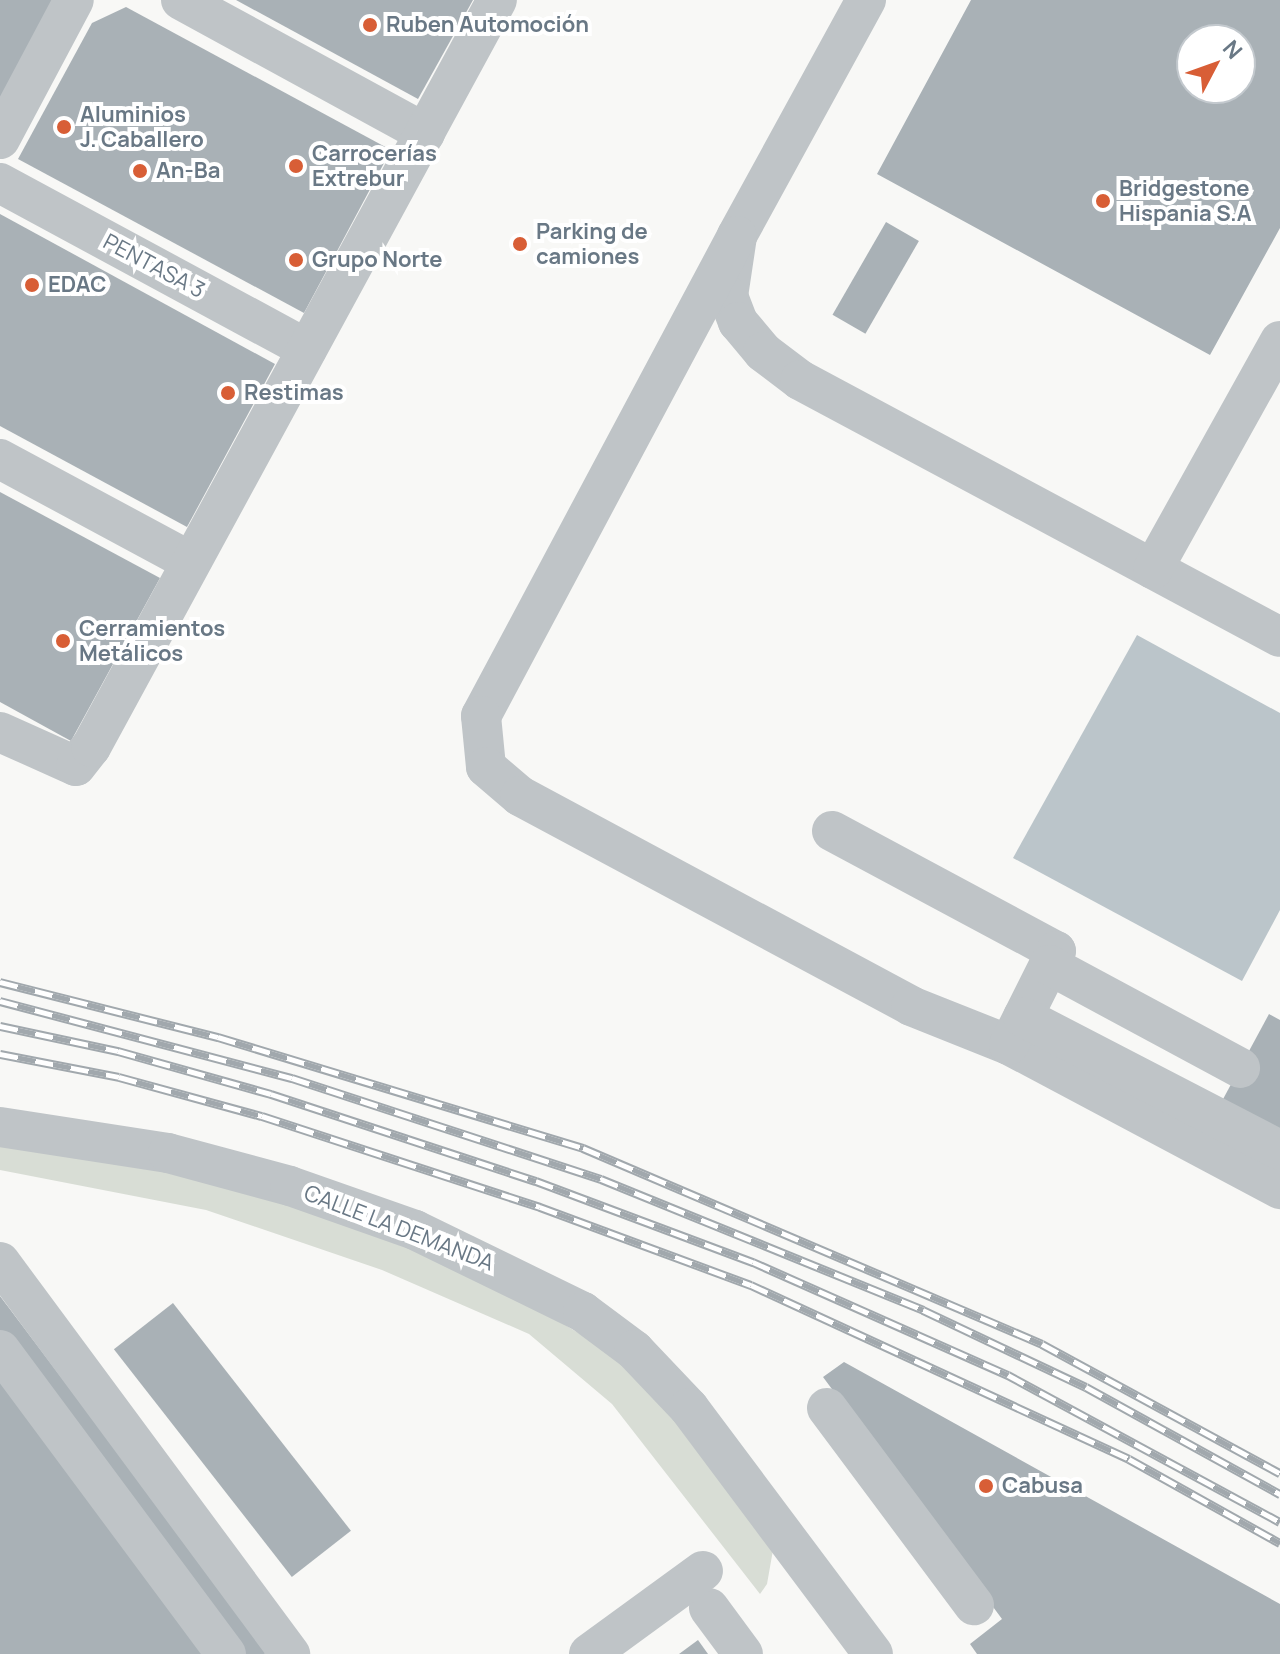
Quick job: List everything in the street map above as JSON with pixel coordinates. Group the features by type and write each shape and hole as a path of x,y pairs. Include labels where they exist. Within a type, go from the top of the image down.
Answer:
{"street":[{"path":"0,139 74,0"},
{"path":"181,0 425,133"},
{"path":"0,732 55,761 76,766 191,562 497,0"},
{"path":"866,0 481,716 486,767 520,796 911,1006 1031,1003 1235,1076"},
{"name":"PENTASA 3","path":"0,183 307,349"},
{"path":"737,236 728,296 738,322 763,352 800,380 1280,637"},
{"path":"1153,569 1280,341"},
{"path":"0,459 191,562"},
{"path":"832,831 1056,951 1031,1003"},
{"path":"1031,1003 1280,1150"},
{"path":"1031,1003 1280,1189"},
{"name":"CALLE LA DEMANDA","path":"0,1127 168,1153 290,1186 415,1230 583,1312 634,1350 689,1408 873,1654"},
{"path":"0,1262 290,1654"},
{"path":"0,1350 226,1654"},
{"path":"827,1408 971,1607"},
{"path":"589,1654 728,1619"}],"shaded area":[{"path":"1137,635 1280,713 1280,910 1242,981 1013,858"},
{"path":"0,1145 163,1169 335,1216 494,1281 606,1350 672,1415 773,1550 767,1584 760,1594 612,1404 529,1334 382,1270 206,1210 0,1170"}],"building":[{"path":"0,0 54,0 0,102"},
{"path":"236,0 473,0 418,99"},
{"name":"Bridgestone Hispania S.A","path":"971,0 1280,0 1280,228 1210,355 877,174"},
{"path":"126,7 391,150 304,313 18,159 92,23"},
{"path":"0,214 275,364 187,527 0,426"},
{"path":"886,222 919,241 865,334 832,315"},
{"name":"Cerramientos Metálicos","path":"0,492 160,578 71,741 0,702"},
{"path":"1269,1014 1280,1020 1280,1133 1222,1101"},
{"path":"0,1296 268,1651 264,1654 222,1654 0,1359"},
{"path":"173,1303 351,1531 292,1577 114,1349"},
{"name":"Cabusa","path":"844,1362 1280,1604 1280,1654 977,1654 970,1644 1002,1619 823,1377"},
{"path":"0,1377 207,1654 0,1654"},
{"path":"698,1640 708,1654 679,1654"}],"railway":[{"path":"0,982 218,1037 583,1148 1042,1344 1280,1473"},
{"path":"0,1001 292,1078 601,1179 923,1310 1086,1387 1280,1494"},
{"path":"0,1026 118,1051 271,1094 536,1181 753,1262 1008,1375 1280,1522"},
{"path":"0,1054 119,1077 262,1116 540,1207 751,1285 1129,1459 1280,1543"}],"place":[{"name":"Ruben Automoción","path":"370,25"},
{"name":"Aluminios J. Caballero","path":"64,127"},
{"name":"Carrocerías Extrebur","path":"296,166"},
{"name":"An-Ba","path":"140,171"},
{"name":"Bridgestone Hispania S.A","path":"1103,201"},
{"name":"Parking de camiones","path":"520,244"},
{"name":"Grupo Norte","path":"296,260"},
{"name":"EDAC","path":"32,285"},
{"name":"Restimas","path":"228,393"},
{"name":"Cerramientos Metálicos","path":"63,641"},
{"name":"Cabusa","path":"986,1486"}]}
